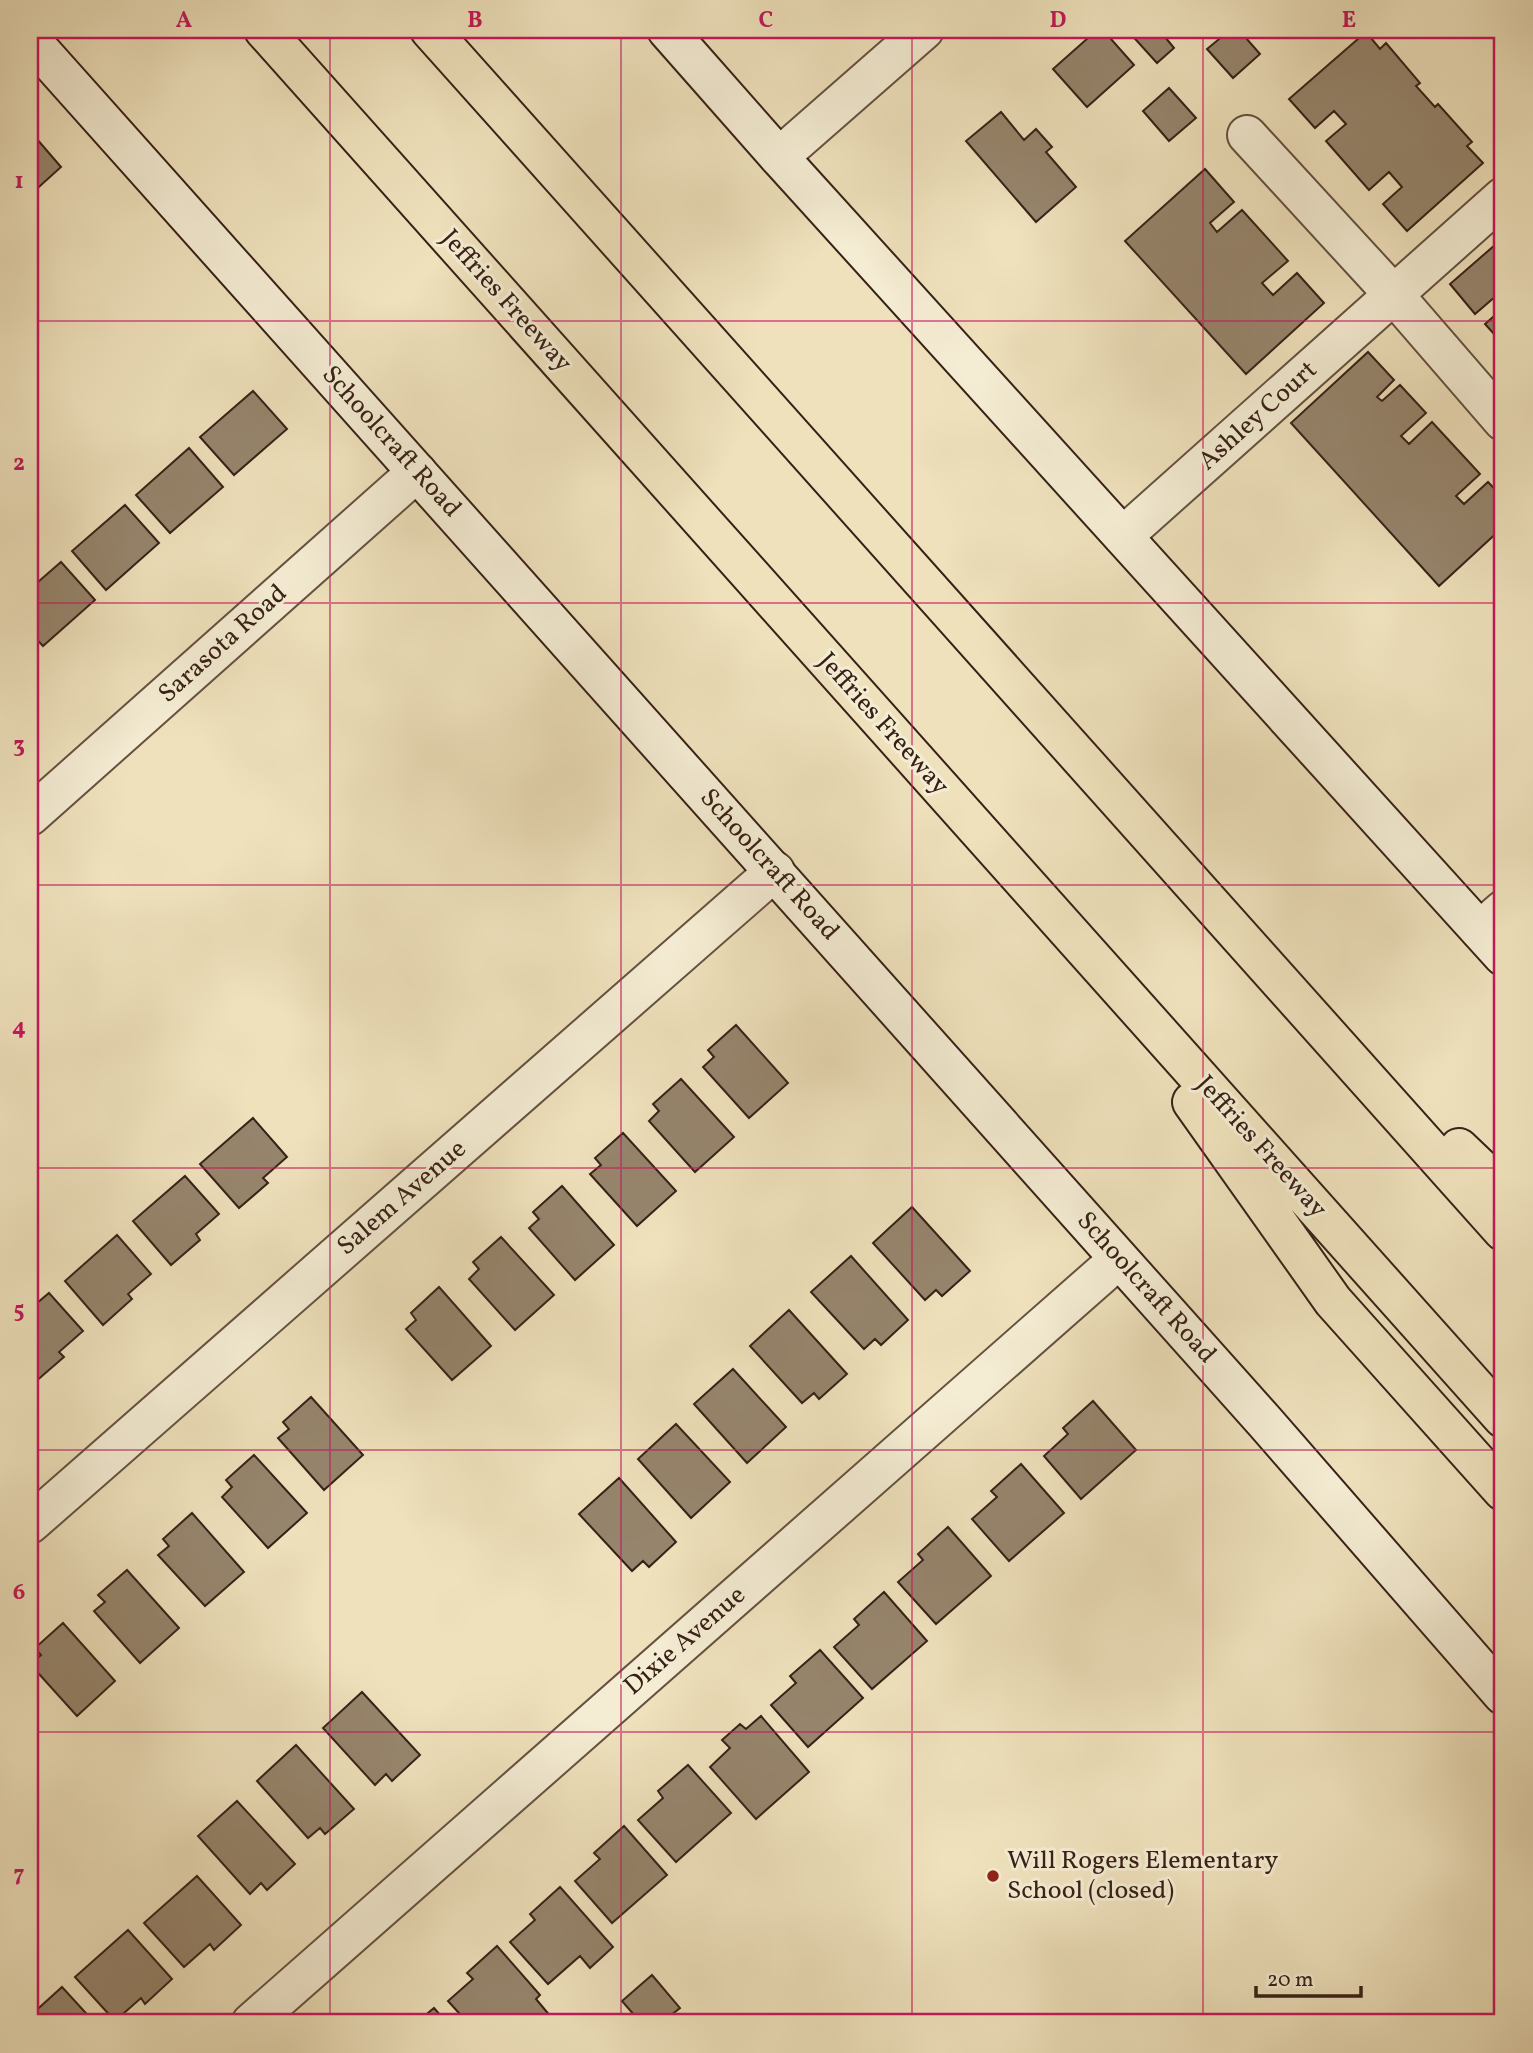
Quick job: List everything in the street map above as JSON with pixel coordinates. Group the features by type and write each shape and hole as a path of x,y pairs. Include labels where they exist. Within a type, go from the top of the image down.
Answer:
{"highway":[{"name":"Jeffries Freeway","path":"264,30 1503,1418"},
{"path":"430,30 1294,993 1503,1231"},
{"path":"1086,951 1333,1301 1503,1491"},
{"path":"1294,993 1503,1190"}],"street":[{"path":"667,30 1123,536 1495,932"},
{"path":"779,157 924,30"},
{"name":"Schoolcraft Road","path":"30,39 775,871 1265,1422 1503,1695"},
{"path":"1247,135 1394,295 1503,421"},
{"name":"Ashley Court","path":"1123,536 1503,197"},
{"name":"Sarasota Road","path":"30,816 417,472"},
{"name":"Salem Avenue","path":"30,1524 775,871"},
{"name":"Dixie Avenue","path":"251,2023 1119,1259"}],"building":[{"path":"1097,30 1103,30 1134,65 1087,107 1053,69"},
{"path":"1127,30 1173,30 1165,37 1174,48 1157,63"},
{"path":"1230,30 1239,30 1260,54 1233,78 1207,49"},
{"path":"1366,32 1380,49 1386,43 1420,83 1416,86 1435,107 1438,104 1472,142 1467,146 1483,163 1407,231 1383,204 1402,187 1389,172 1369,190 1326,141 1346,124 1334,111 1315,128 1289,99"},
{"path":"1169,88 1196,118 1169,141 1143,111"},
{"path":"1001,112 1024,140 1036,129 1052,147 1046,152 1076,187 1036,222 966,141"},
{"path":"30,131 61,167 30,195"},
{"path":"1205,169 1234,202 1210,223 1217,232 1242,210 1288,261 1262,283 1273,295 1297,273 1324,303 1246,374 1125,241"},
{"path":"1503,238 1503,305 1496,296 1475,314 1450,284"},
{"path":"1503,308 1503,344 1485,324"},
{"path":"1368,352 1394,380 1377,397 1382,401 1400,385 1426,413 1401,436 1409,444 1432,422 1480,474 1456,496 1464,504 1488,482 1503,498 1503,527 1439,586 1291,423"},
{"path":"253,391 287,429 234,475 200,437"},
{"path":"189,448 223,487 170,533 136,495"},
{"path":"125,505 159,543 106,590 72,551"},
{"path":"61,562 95,600 43,646 30,632 30,589"},
{"path":"736,1025 788,1083 749,1118 703,1067 714,1057 708,1050"},
{"path":"681,1079 734,1137 695,1172 649,1121 659,1111 653,1104"},
{"path":"253,1118 287,1157 263,1178 268,1183 239,1208 200,1164"},
{"path":"623,1133 676,1191 637,1226 590,1174 601,1165 595,1158"},
{"path":"185,1176 219,1214 196,1234 200,1240 171,1265 133,1221"},
{"path":"562,1186 614,1245 575,1280 529,1228 539,1219 533,1212"},
{"path":"912,1207 970,1271 942,1296 936,1290 925,1300 873,1243"},
{"path":"117,1235 151,1274 128,1294 132,1299 103,1325 65,1281"},
{"path":"501,1237 554,1295 515,1330 469,1279 479,1269 473,1262"},
{"path":"851,1256 908,1320 881,1345 875,1339 864,1349 811,1292"},
{"path":"439,1287 491,1346 452,1380 406,1329 416,1320 411,1313"},
{"path":"49,1293 83,1331 59,1352 64,1357 35,1382 30,1376 30,1309"},
{"path":"789,1310 847,1374 819,1399 814,1393 802,1403 750,1346"},
{"path":"733,1369 786,1427 747,1463 694,1404"},
{"path":"311,1397 363,1455 324,1490 278,1438 289,1429 283,1422"},
{"path":"1093,1401 1136,1450 1081,1499 1044,1456 1068,1434 1063,1428"},
{"path":"676,1424 730,1482 691,1518 638,1459"},
{"path":"254,1455 307,1513 268,1548 222,1497 232,1487 226,1480"},
{"path":"1021,1464 1064,1513 1009,1561 972,1519 997,1497 991,1491"},
{"path":"619,1478 676,1542 649,1567 643,1561 632,1571 579,1514"},
{"path":"192,1513 244,1572 205,1606 158,1555 169,1546 163,1539"},
{"path":"948,1527 991,1576 936,1624 898,1582 923,1560 918,1554"},
{"path":"127,1570 179,1628 140,1663 94,1611 105,1602 98,1595"},
{"path":"884,1592 927,1641 872,1689 834,1647 859,1625 854,1619"},
{"path":"63,1623 115,1681 77,1716 30,1664 41,1655 35,1648"},
{"path":"820,1650 863,1698 808,1747 771,1705 796,1683 790,1676"},
{"path":"362,1692 420,1755 392,1781 386,1774 375,1785 323,1728"},
{"path":"761,1716 809,1772 756,1819 710,1767 730,1748 722,1740 740,1724 746,1729"},
{"path":"296,1745 354,1809 325,1834 320,1828 308,1838 257,1781"},
{"path":"688,1765 731,1813 676,1862 638,1820 663,1798 658,1791"},
{"path":"237,1801 295,1864 267,1890 261,1883 250,1894 198,1836"},
{"path":"624,1826 667,1875 612,1923 575,1881 600,1859 594,1853"},
{"path":"197,1876 241,1925 214,1950 210,1944 184,1967 144,1923"},
{"path":"560,1887 613,1947 590,1968 580,1956 548,1984 510,1942 535,1920 530,1914"},
{"path":"128,1930 172,1979 145,2004 141,1998 115,2021 75,1977"},
{"path":"497,1946 540,1995 536,1999 551,2017 544,2023 520,2023 515,2018 508,2023 468,2023 448,2001 473,1979 467,1973"},
{"path":"652,1975 680,2008 661,2023 641,2023 622,2001"},
{"path":"62,1987 95,2023 30,2023 30,2016"},
{"path":"434,2008 447,2023 416,2023"}],"place":[{"name":"Will Rogers Elementary School (closed)","path":"993,1876"}]}
